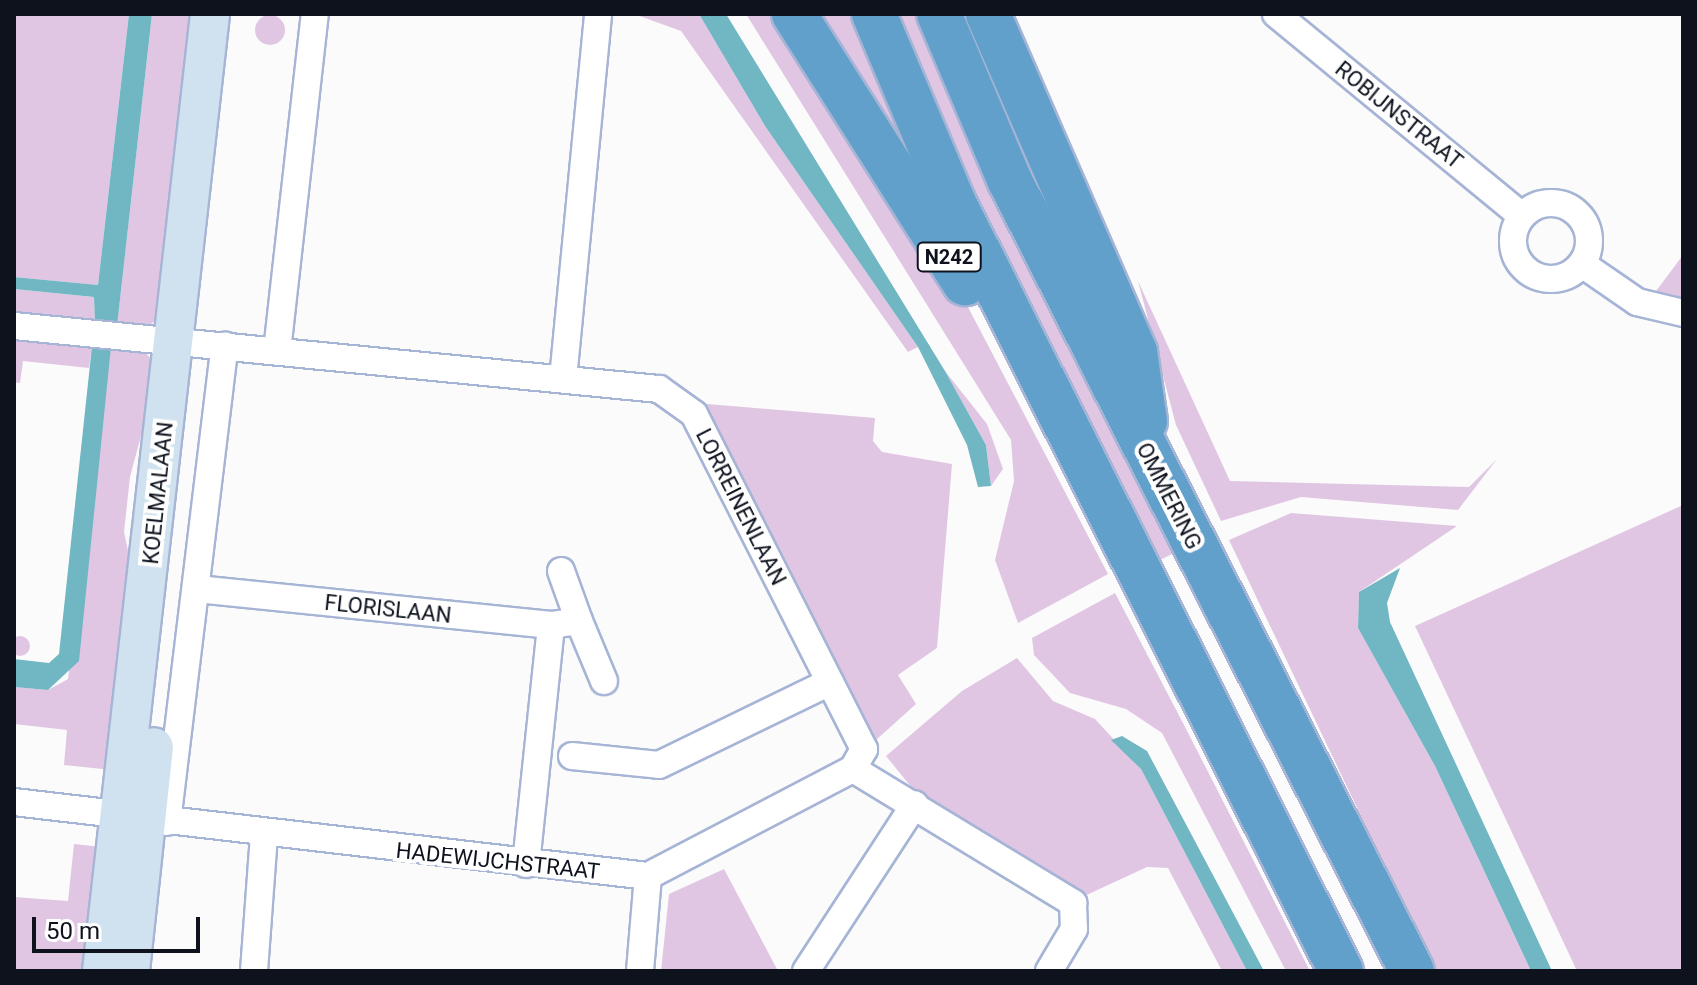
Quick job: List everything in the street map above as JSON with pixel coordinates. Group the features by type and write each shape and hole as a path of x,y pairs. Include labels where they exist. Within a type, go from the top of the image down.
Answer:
{"highway":[{"name":"N242","path":"794,14 1104,501"},
{"name":"N242","path":"874,14 954,203 1341,971"},
{"name":"OMMERING","path":"939,14 1010,181 1412,971"},
{"path":"988,14 1135,352 1150,459"}],"street":[{"name":"KOELMALAAN","path":"102,971 144,819 197,589 199,344 210,14"},
{"name":"KOELMALAAN","path":"130,971 144,819 236,14"},
{"path":"277,351 315,14"},
{"path":"563,379 598,14"},
{"name":"ROBIJNSTRAAT","path":"1276,14 1522,216"},
{"path":"1556,203 1579,214 1589,237 1582,264 1558,278 1525,268 1514,248 1522,216 1556,203"},
{"path":"1582,264 1637,302 1683,313"},
{"name":"LORREINENLAAN","path":"14,326 659,389 694,414 864,749 853,769"},
{"path":"561,571 604,681"},
{"name":"FLORISLAAN","path":"197,589 551,625 579,621"},
{"path":"526,864 551,625"},
{"path":"572,756 659,765 830,682"},
{"path":"640,971 648,876 853,769 1073,903 1074,929 1049,971"},
{"name":"HADEWIJCHSTRAAT","path":"14,802 264,835 648,876"},
{"path":"806,971 915,804"},
{"path":"254,971 264,835"}],"shaded area":[{"path":"14,14 129,14 98,285 14,277"},
{"path":"152,14 198,14 163,315 143,330 117,325"},
{"path":"634,14 699,14 765,126 918,347 908,352 681,31"},
{"path":"746,14 781,14 947,267 1108,574 1018,623 995,560 1014,481 1011,440"},
{"path":"803,14 860,14 930,183"},
{"path":"887,14 920,14 1176,552 1150,565"},
{"path":"270,15 276,16 284,24 284,36 276,44 270,45 264,44 256,36 255,30 256,24 264,16"},
{"path":"1683,255 1683,306 1650,299"},
{"path":"1138,281 1230,481 1469,487 1497,459 1458,510 1301,497 1221,521 1176,425"},
{"path":"14,289 94,297 95,324 14,315"},
{"path":"14,337 92,346 89,368 23,361 20,383 14,382"},
{"path":"111,347 145,352 159,368 130,477 124,532 135,583 112,770 64,765 67,730 14,724 14,687 48,690 68,679"},
{"path":"945,371 987,424 1003,469 991,486 986,445"},
{"path":"695,403 875,418 873,441 882,452 952,464 937,648 898,675 916,704 876,740 722,437"},
{"path":"1683,505 1683,971 1577,971 1415,626"},
{"path":"1291,513 1457,526 1359,592 1358,628 1435,766 1531,971 1435,971 1229,540"},
{"path":"1115,593 1310,971 1286,971 1162,733 1126,709 1070,693 1034,655 1032,638"},
{"path":"20,636 27,639 30,646 27,653 20,656 13,653 10,646 13,639"},
{"path":"1017,658 1053,701 1095,719 1141,769 1247,971 1222,971 1168,868 1147,867 1078,899 912,788 886,756 962,691"},
{"path":"74,844 102,847 91,971 14,971 14,897 68,901"},
{"path":"724,869 778,971 661,971 669,894"}],"water":[{"path":"129,14 152,14 117,326 95,324 94,297 14,289 14,277 98,285"},
{"path":"699,14 726,14 945,371 986,445 991,486 978,487 967,445 918,347 765,126"},
{"path":"92,346 111,347 79,661 48,690 14,687 14,659 49,663 59,654"},
{"path":"1400,568 1387,603 1390,622 1552,971 1531,971 1435,766 1358,628 1359,592"},
{"path":"1122,736 1147,751 1264,971 1247,971 1141,769 1111,740"}]}
